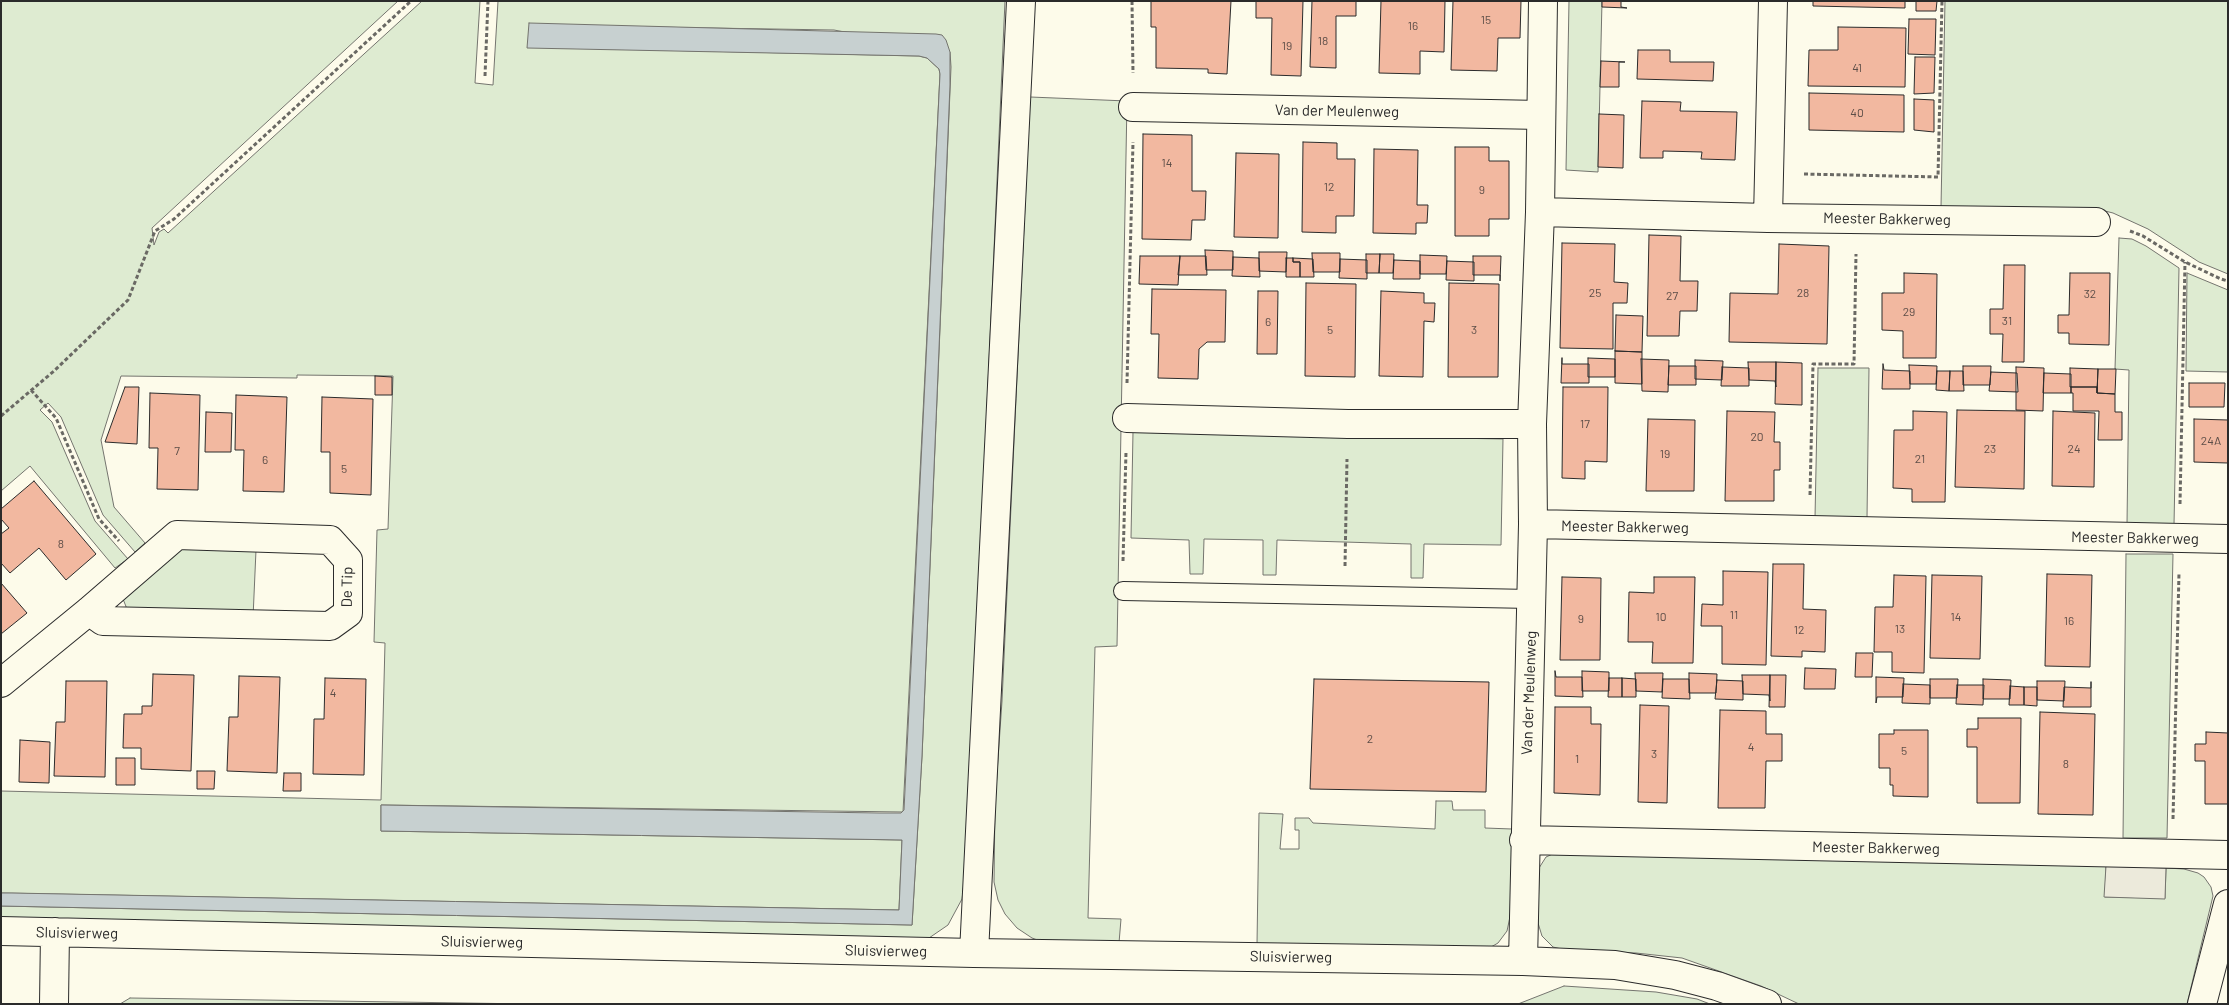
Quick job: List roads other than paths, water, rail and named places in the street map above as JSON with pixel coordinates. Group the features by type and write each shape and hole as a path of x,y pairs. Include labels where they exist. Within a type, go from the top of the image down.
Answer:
{"street":[{"path":"974,953 1021,1"},
{"name":"Van der Meulenweg","path":"1523,961 1524,840 1533,524 1532,424 1540,212 1543,1"},
{"path":"1768,218 1773,1"},
{"name":"Van der Meulenweg","path":"1134,107 1541,115"},
{"name":"Meester Bakkerweg","path":"1540,212 1768,218 2096,222"},
{"path":"1127,418 1348,424 1532,424"},
{"name":"Meester Bakkerweg","path":"1533,524 2228,539"},
{"name":"De Tip","path":"1,683 89,611 177,535 330,540 348,560 348,612 330,626 103,621 89,611"},
{"name":"Meester Bakkerweg","path":"1524,840 2228,855"},
{"path":"2202,1004 2228,904"},
{"name":"Sluisvierweg","path":"1,931 974,953 1523,961 1616,965 1675,975 1717,986 1766,1004"},
{"path":"54,1004 55,932"}],"lane":[{"path":"1123,591 1531,599"}]}
